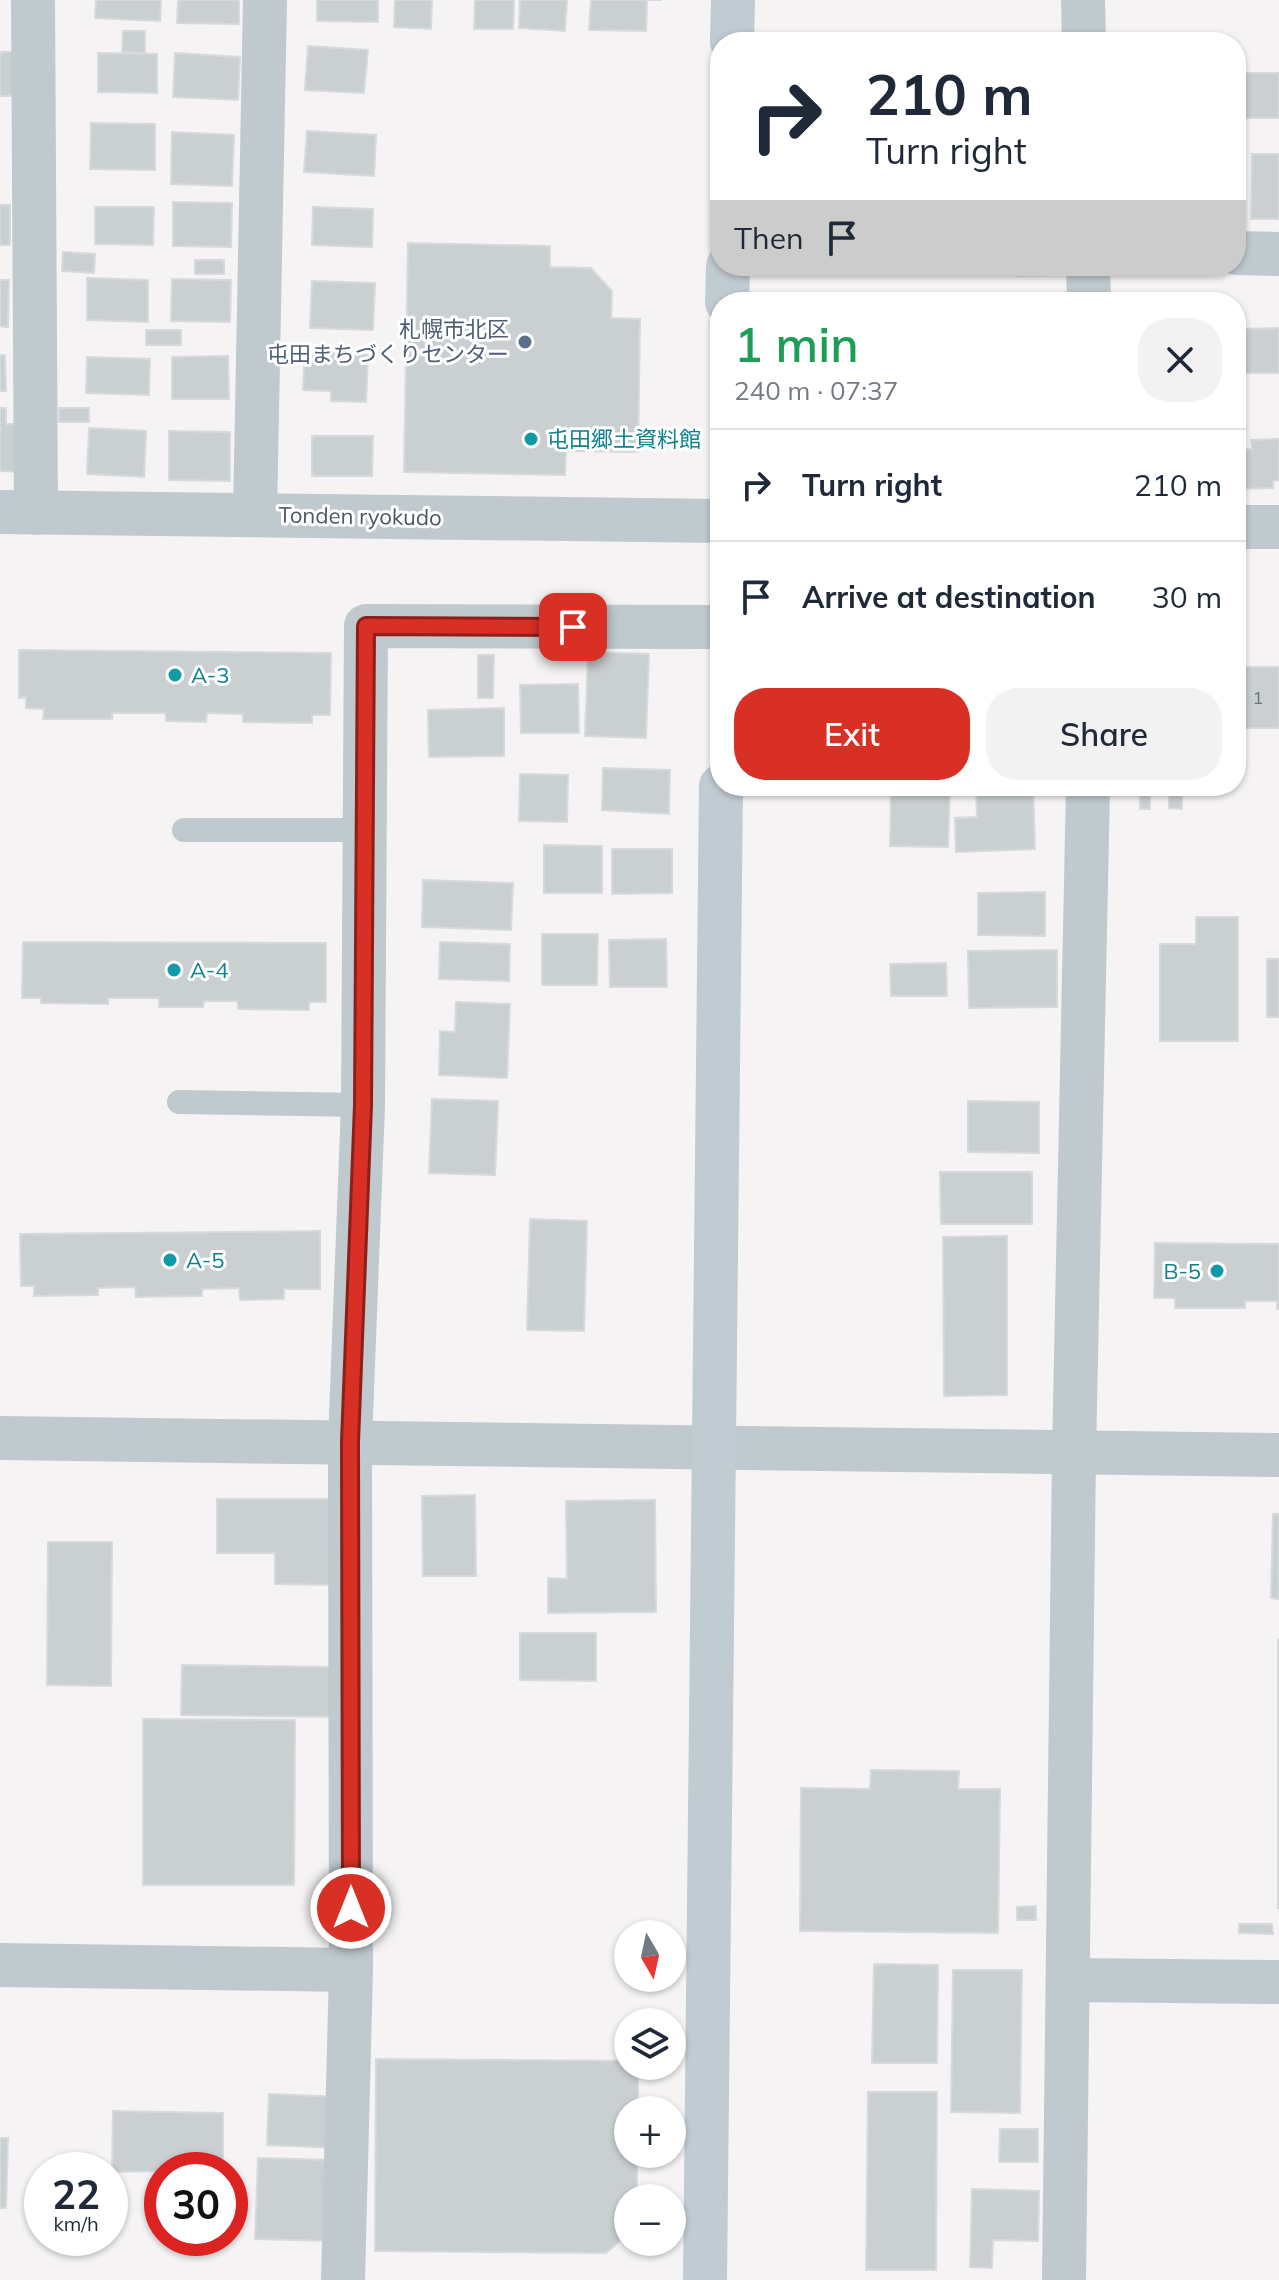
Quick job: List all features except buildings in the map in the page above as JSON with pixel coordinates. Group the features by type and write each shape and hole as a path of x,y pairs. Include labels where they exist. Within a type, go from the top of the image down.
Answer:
{"street":[{"path":"18,512 33,0"},
{"path":"255,514 265,0"},
{"path":"732,32 733,0"},
{"path":"1083,0 1084,32"},
{"path":"1246,253 1279,254"},
{"name":"Tonden ryokudo","path":"18,512 710,521"},
{"path":"1246,527 1279,527"},
{"path":"343,2280 351,1970 350,1442 363,1105 366,626 710,627"},
{"path":"705,2280 721,796"},
{"path":"1064,2280 1074,1453 1088,796"},
{"path":"0,1438 1279,1455"},
{"path":"0,1965 351,1970"},
{"path":"1068,1980 1279,1982"}],"lane":[{"path":"184,830 365,830"},
{"path":"179,1102 363,1105"}],"place":[{"name":"札幌市北区 屯田まちづくりセンター","path":"525,342"},
{"name":"屯田郷土資料館","path":"531,439"},
{"name":"A-3","path":"175,675"},
{"name":"A-4","path":"174,970"},
{"name":"A-5","path":"170,1260"},
{"name":"B-5","path":"1217,1271"}],"route":[{"path":"351,1908 350,1442 363,1105 366,626 573,627"}]}
